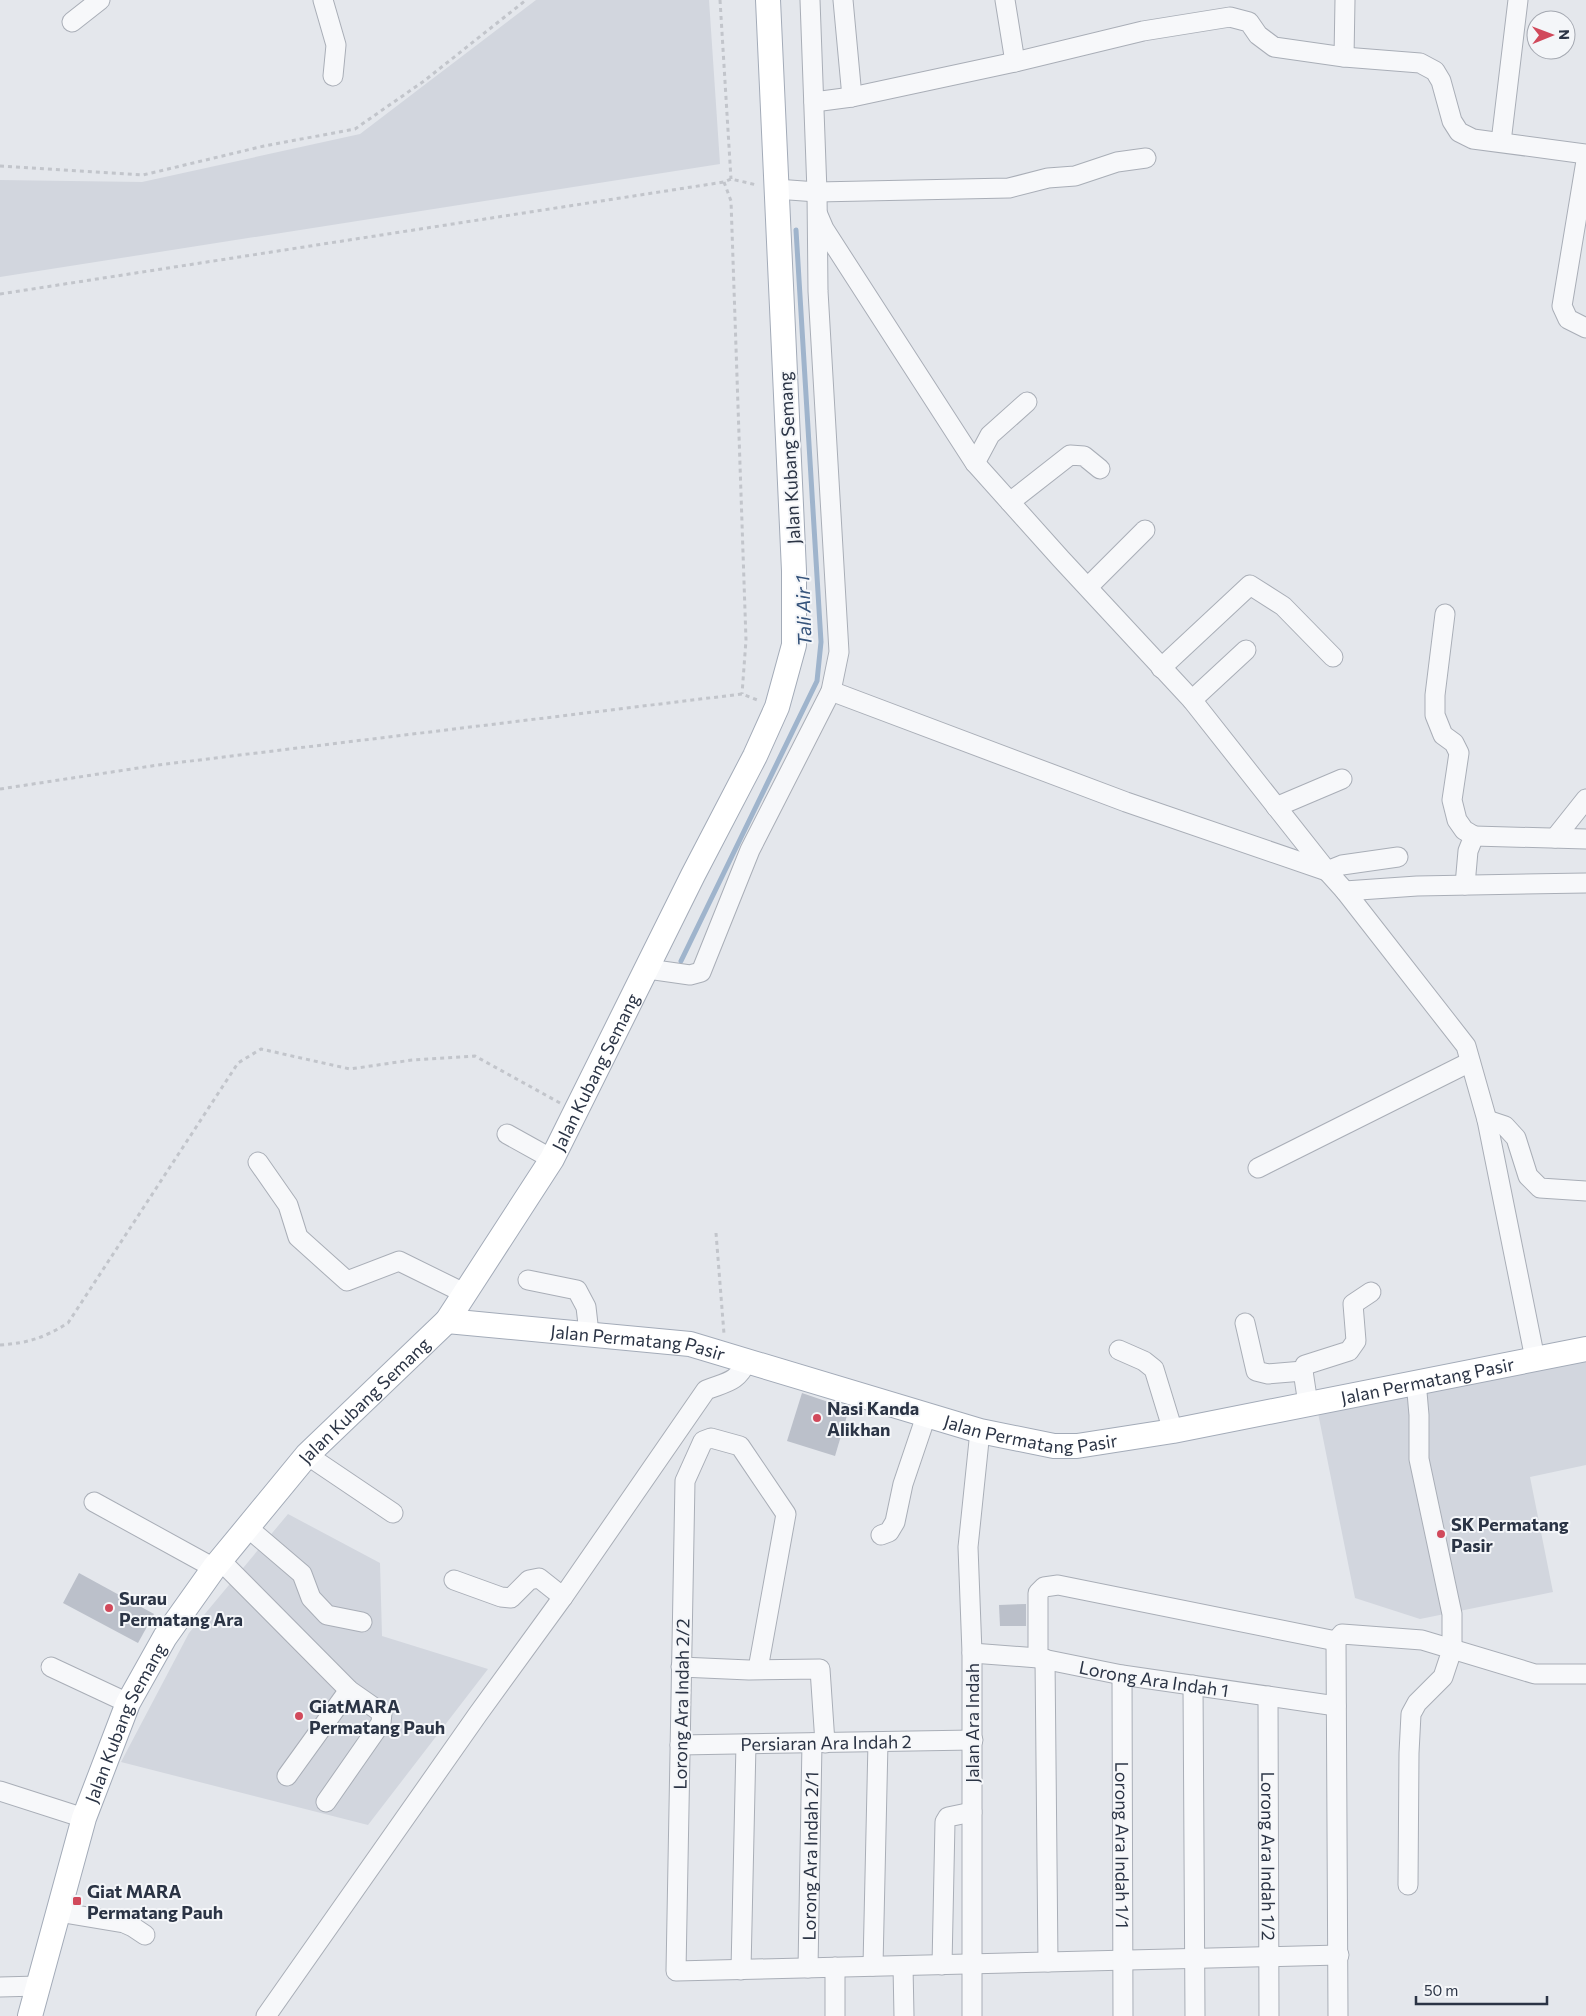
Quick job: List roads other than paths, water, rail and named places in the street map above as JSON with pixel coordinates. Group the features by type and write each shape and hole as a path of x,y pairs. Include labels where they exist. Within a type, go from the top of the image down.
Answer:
{"main road":[{"name":"Jalan Kubang Semang","path":"30,2016 84,1818 128,1703 165,1637 217,1564 307,1455 447,1321 466,1294 552,1159 755,756 777,707 794,644 794,571 768,0"},
{"name":"Jalan Permatang Pasir","path":"447,1321 690,1344 926,1416 980,1431 1054,1446 1077,1446 1173,1431 1586,1349"}],"street":[{"path":"72,22 100,0"},
{"path":"323,0 336,45 334,69"},
{"path":"648,968 690,975 701,972 750,850 831,691 840,652 818,291 818,215 810,0"},
{"path":"843,0 852,97"},
{"path":"1005,0 1015,62"},
{"path":"1344,0 1344,58"},
{"path":"1501,142 1518,0"},
{"path":"814,102 852,97 1015,62 1143,31 1230,17 1249,22 1258,35 1274,47 1344,58 1420,63 1435,71 1441,81 1452,121 1459,132 1473,139 1586,154"},
{"path":"776,189 817,192 1009,188 1048,178 1075,176 1117,162 1146,158"},
{"path":"1586,161 1562,306 1568,319 1586,328"},
{"path":"818,215 824,229 975,463 1192,700 1327,871 1346,891 1466,1046 1487,1120 1535,1359"},
{"path":"975,463 990,436 1028,402"},
{"path":"1010,502 1070,455 1084,456 1100,469"},
{"path":"1088,587 1145,530"},
{"path":"1161,668 1250,585 1283,606 1333,657"},
{"path":"1445,614 1435,695 1435,715 1443,735 1454,743 1459,753 1452,800 1457,820 1464,830 1474,836 1586,839"},
{"path":"1192,700 1246,650"},
{"path":"831,691 1126,802 1327,871 1342,865 1398,857"},
{"path":"1276,807 1342,778"},
{"path":"1555,838 1586,799"},
{"path":"1465,885 1468,851 1474,836"},
{"path":"1346,891 1416,886 1586,883"},
{"path":"1258,1168 1470,1062"},
{"path":"1487,1120 1505,1126 1516,1138 1528,1176 1540,1188 1586,1191"},
{"path":"507,1134 552,1159"},
{"path":"258,1162 288,1205 298,1237 348,1281 399,1262 466,1294"},
{"path":"528,1280 577,1290 586,1306 589,1333"},
{"path":"1308,1404 1303,1371 1305,1365 1349,1351 1356,1341 1353,1304 1371,1292"},
{"path":"1245,1323 1256,1372 1268,1374 1303,1371"},
{"path":"1119,1350 1144,1362 1154,1370 1173,1431"},
{"path":"266,2016 478,1714 563,1597 706,1390 734,1380 742,1371 736,1358"},
{"path":"1408,1885 1409,1738 1411,1714 1417,1703 1443,1677 1452,1650 1452,1614 1419,1459 1419,1416 1416,1382"},
{"path":"881,1535 889,1532 895,1522 903,1484 926,1416"},
{"name":"Jalan Ara Indah","path":"972,2016 973,1740 968,1547 980,1431"},
{"name":"Lorong Ara Indah 2/2","path":"741,1970 676,1971 685,1481 703,1441 711,1438 740,1446 786,1514 758,1669"},
{"path":"307,1455 393,1513"},
{"path":"94,1502 217,1564 349,1690 382,1713 381,1723 326,1802"},
{"path":"247,1526 302,1574 311,1598 327,1614 362,1622"},
{"path":"454,1580 501,1597 510,1598 529,1580 539,1578 563,1597"},
{"path":"1048,1962 1042,1659 1038,1593 1044,1587 1058,1585 1336,1641"},
{"path":"1338,2016 1336,1641 1342,1634 1422,1640 1535,1674 1586,1674"},
{"name":"Lorong Ara Indah 1","path":"972,1653 1042,1659 1122,1675 1336,1706"},
{"path":"51,1667 128,1703"},
{"path":"681,1667 758,1669"},
{"name":"Lorong Ara Indah 2/1","path":"758,1669 820,1669 808,1968"},
{"name":"Lorong Ara Indah 1/1","path":"1122,1675 1123,2016"},
{"path":"1192,1685 1196,2016"},
{"path":"287,1776 349,1690"},
{"name":"Lorong Ara Indah 1/2","path":"1268,1696 1269,2016"},
{"name":"Persiaran Ara Indah 2","path":"680,1745 973,1740"},
{"path":"873,1966 878,1742"},
{"path":"746,1744 741,1970 1339,1955"},
{"path":"0,1791 84,1818"},
{"path":"942,1965 945,1822 948,1817 972,1812"},
{"path":"58,1912 124,1923 145,1935"},
{"path":"903,1966 904,2016"},
{"path":"834,1967 835,2016"},
{"path":"0,1987 38,1986"}],"waterway":[{"name":"Tali Air 1","path":"681,961 817,681 821,642 796,230"}],"place":[{"name":"Nasi Kanda Alikhan","path":"817,1418"},
{"name":"SK Permatang Pasir","path":"1441,1534"},
{"name":"Surau Permatang Ara","path":"109,1608"},
{"name":"GiatMARA Permatang Pauh","path":"299,1716"},
{"name":"Giat MARA Permatang Pauh","path":"77,1901"}]}
